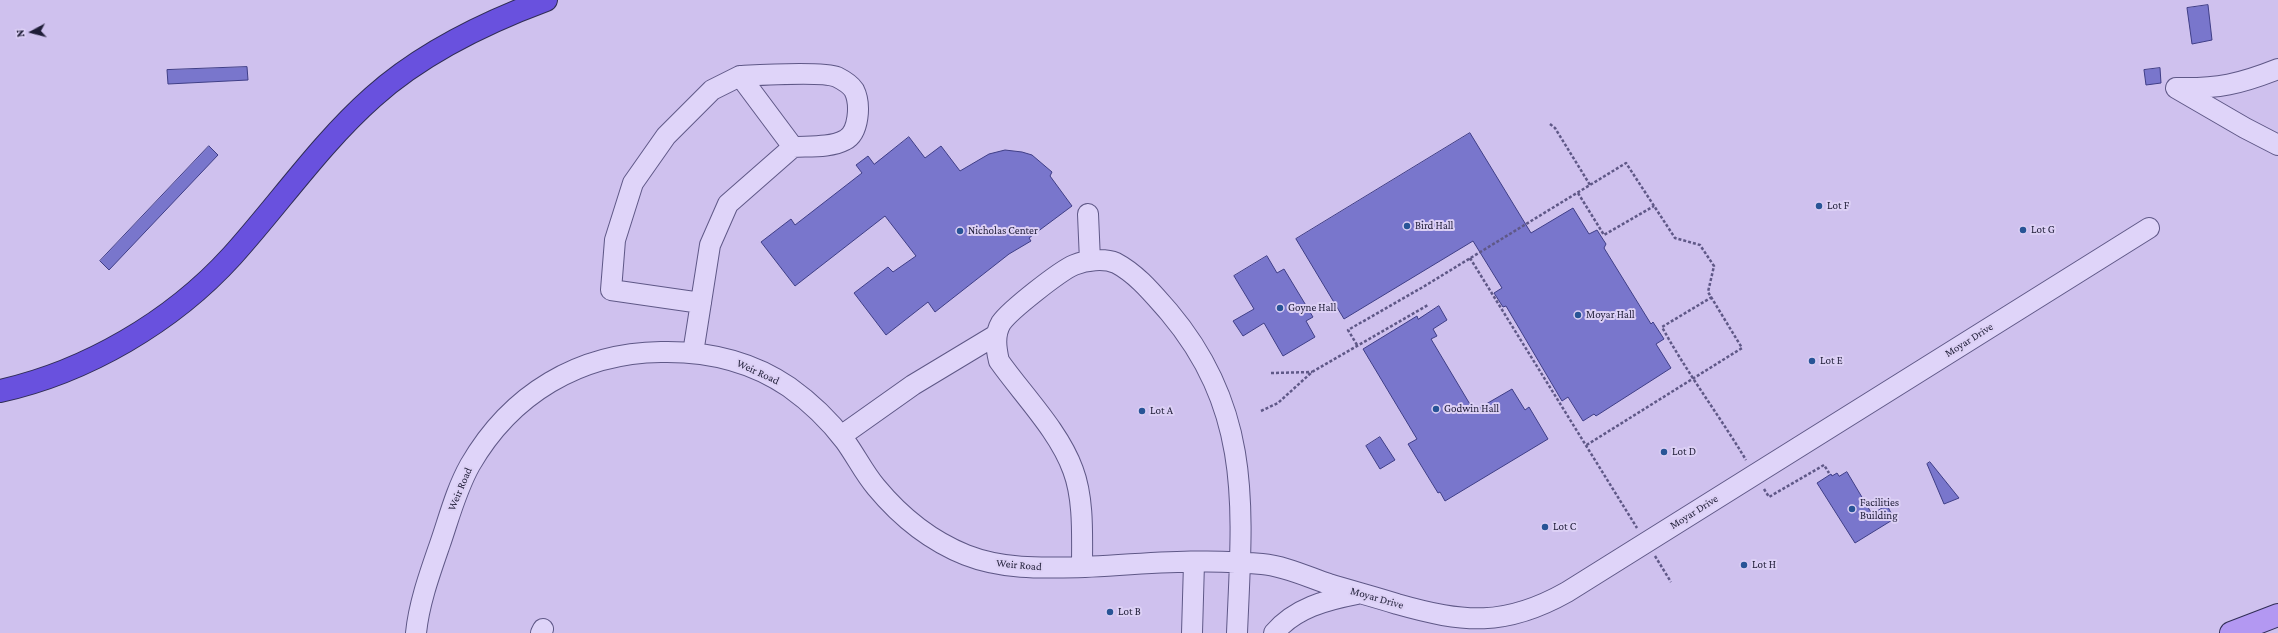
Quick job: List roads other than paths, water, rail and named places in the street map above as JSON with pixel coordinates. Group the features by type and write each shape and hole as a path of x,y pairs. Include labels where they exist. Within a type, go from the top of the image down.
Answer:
{"highway":[{"path":"0,391 47,377 81,364 142,331 175,307 230,258 339,131 372,97 431,54 511,13 546,0"}],"main road":[{"path":"2231,633 2278,615"}],"lane":[{"path":"2278,69 2230,86 2203,89 2176,88 2245,128 2278,145"},
{"path":"693,353 701,303 710,245 728,204 793,147 832,144 846,140 854,130 858,116 857,101 854,90 845,81 826,74 740,76 712,90 666,136 633,183 615,240 611,290 701,303"},
{"path":"740,76 793,147"},
{"path":"1088,214 1090,261"},
{"name":"Moyar Drive","path":"1194,563 1241,563 1269,565 1362,594 1448,618 1467,619 1501,617 1543,605 2149,228"},
{"path":"1082,567 1079,500 1073,470 1057,440 999,361 996,348 996,335 1001,323 1012,312 1073,265 1090,261 1114,262 1132,273 1154,295 1180,325 1199,354 1216,386 1233,438 1238,471 1242,519 1237,633"},
{"path":"841,436 913,385 996,335"},
{"name":"Weir Road","path":"416,633 421,602 457,492 469,467 487,439 506,415 530,395 555,379 585,364 625,354 659,352 693,353 722,357 764,372 807,400 828,420 877,488 892,504 919,528 943,544 967,556 994,564 1021,568 1194,563"},
{"path":"1192,633 1194,563"},
{"path":"1274,633 1296,614 1309,607 1333,598 1362,594"}],"place":[{"name":"Lot F","path":"1819,206"},
{"name":"Bird Hall","path":"1407,226"},
{"name":"Lot G","path":"2023,230"},
{"name":"Nicholas Center","path":"960,231"},
{"name":"Goyne Hall","path":"1280,308"},
{"name":"Moyar Hall","path":"1578,315"},
{"name":"Lot E","path":"1812,361"},
{"name":"Godwin Hall","path":"1436,409"},
{"name":"Lot A","path":"1142,411"},
{"name":"Lot D","path":"1664,452"},
{"name":"Facilities Building","path":"1852,509"},
{"name":"Lot C","path":"1545,527"},
{"name":"Lot H","path":"1744,565"},
{"name":"Lot B","path":"1110,612"}]}
